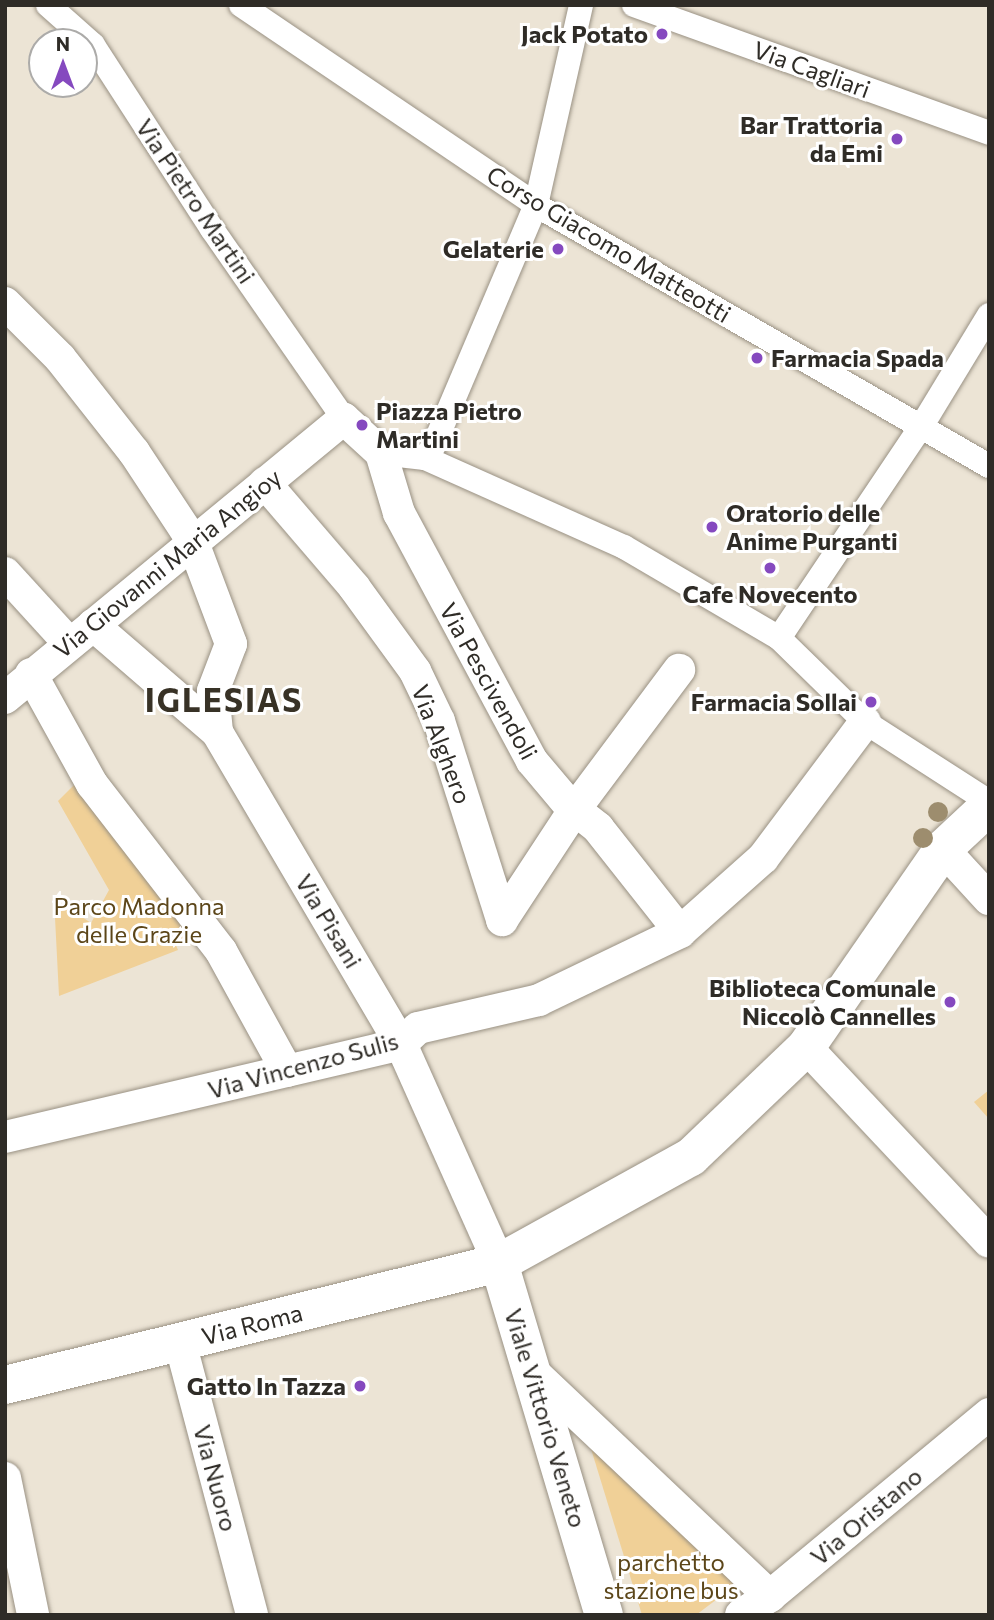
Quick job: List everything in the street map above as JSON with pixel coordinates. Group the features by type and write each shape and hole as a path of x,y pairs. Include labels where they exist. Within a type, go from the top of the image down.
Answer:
{"main road":[{"name":"Via Roma","path":"5,1385 499,1263 691,1157 806,1047 943,849 989,804"},
{"name":"Viale Vittorio Veneto","path":"499,1263 604,1615"}],"street":[{"name":"Corso Giacomo Matteotti","path":"241,5 536,205 989,466"},
{"path":"431,455 536,205 581,5"},
{"name":"Via Cagliari","path":"634,5 989,133"},
{"name":"Via Pietro Martini","path":"63,10 93,45 212,229 302,355 337,424"},
{"path":"5,303 60,358 126,441 192,540 231,644 213,691 217,732"},
{"path":"779,638 921,427 989,315"},
{"path":"337,424 381,453 431,455 624,547 779,638 865,722 989,804"},
{"name":"Via Giovanni Maria Angioy","path":"5,698 192,540 337,424"},
{"name":"Via Pescivendoli","path":"381,453 399,513 532,761 575,809 598,828 680,932"},
{"name":"Via Alghero","path":"265,483 354,587 415,671 439,721 502,920 575,809"},
{"name":"Via Pisani","path":"5,573 80,634 217,732 401,1044 499,1263"},
{"path":"575,809 679,670"},
{"path":"31,674 92,784 220,951 287,1071"},
{"name":"Via Vincenzo Sulis","path":"5,1137 401,1044 418,1028 539,1000 680,932 763,858 865,722"},
{"path":"943,849 989,899"},
{"path":"806,1047 989,1242"},
{"name":"Via Nuoro","path":"180,1342 252,1615"},
{"path":"534,1373 770,1596"},
{"name":"Via Oristano","path":"741,1615 770,1596 989,1414"},
{"path":"5,1478 33,1615"}],"green space":[{"name":"Parco Madonna delle Grazie","path":"82,777 197,931 175,943 178,950 59,996 54,898 91,923 109,890 58,801"},
{"path":"989,1090 989,1119 974,1102"},
{"name":"parchetto stazione bus","path":"588,1439 737,1584 696,1615 642,1615"}],"place":[{"name":"Jack Potato","path":"662,34"},
{"name":"Bar Trattoria da Emi","path":"897,139"},
{"name":"Gelaterie","path":"558,249"},
{"name":"Farmacia Spada","path":"757,358"},
{"name":"Piazza Pietro Martini","path":"362,425"},
{"name":"Oratorio delle Anime Purganti","path":"712,527"},
{"name":"Cafe Novecento","path":"770,568"},
{"name":"Farmacia Sollai","path":"871,702"},
{"name":"Biblioteca Comunale Niccolò Cannelles","path":"950,1002"},
{"name":"Gatto In Tazza","path":"360,1386"}],"district":[{"name":"IGLESIAS","path":"224,699"}]}
